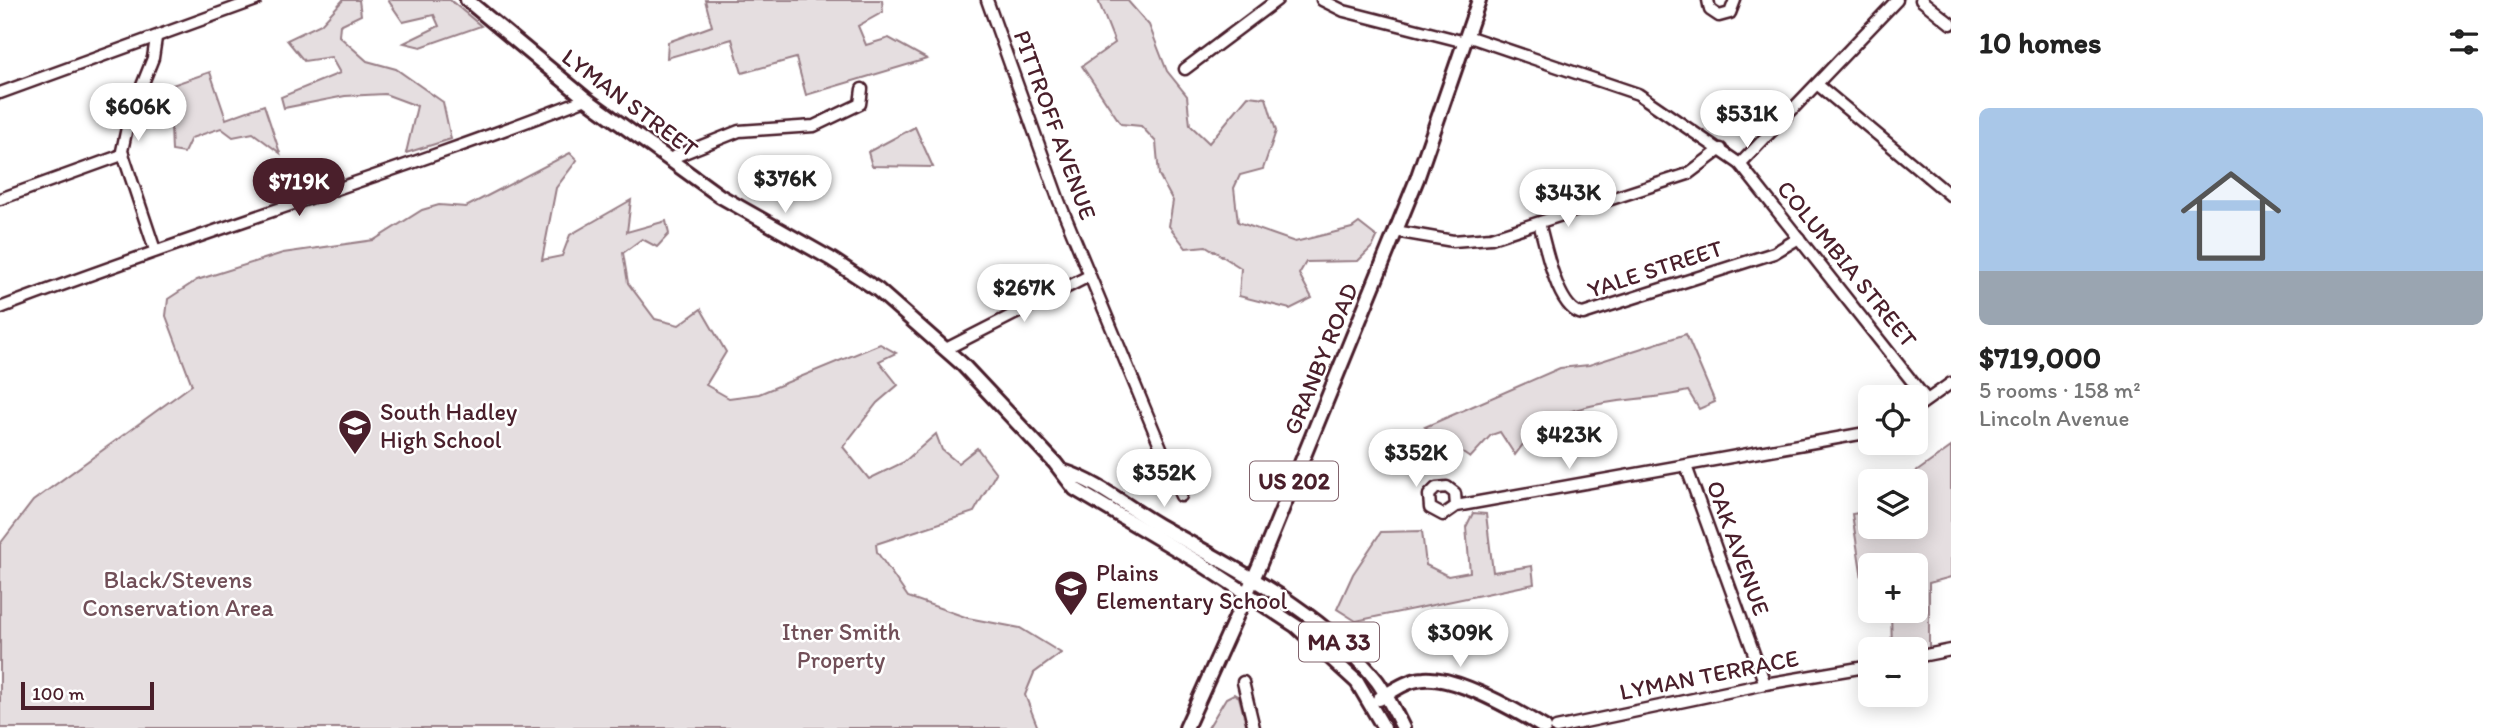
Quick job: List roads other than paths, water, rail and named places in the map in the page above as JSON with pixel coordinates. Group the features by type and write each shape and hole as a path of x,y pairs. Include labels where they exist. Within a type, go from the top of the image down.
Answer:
{"main road":[{"name":"LYMAN STREET","path":"467,0 586,99 730,203 866,281 946,348 1063,471 1075,489 1104,508 1250,586"},
{"name":"GRANBY ROAD","path":"1186,728 1250,586 1430,145 1479,0"},
{"name":"MA 33","path":"1250,586 1272,590 1338,642 1376,681 1402,728"},
{"name":"MA 33","path":"1250,586 1329,654 1357,682 1384,728"},
{"path":"1371,703 1418,680 1440,680 1487,698 1545,728"}],"street":[{"path":"0,93 256,0"},
{"name":"PITTROFF AVENUE","path":"987,0 1089,276 1181,496"},
{"path":"1185,69 1277,0"},
{"name":"COLUMBIA STREET","path":"1322,0 1350,13 1466,39 1638,94 1740,164 1915,385"},
{"path":"1708,0 1710,10 1720,16 1730,13 1735,0"},
{"path":"1740,164 1897,0"},
{"path":"1921,0 1951,24"},
{"path":"155,250 122,155 124,134 153,58 156,38"},
{"path":"1818,85 1951,197"},
{"path":"668,159 739,131 814,126 860,104 862,89"},
{"path":"0,308 155,250 392,170 586,99"},
{"path":"1395,231 1468,241 1539,223 1688,174 1721,149"},
{"path":"0,199 122,155"},
{"name":"YALE STREET","path":"1539,223 1562,297 1569,308 1583,314 1774,253 1799,239"},
{"path":"946,348 1089,276"},
{"path":"1928,398 1951,383"},
{"path":"1456,506 1858,434"},
{"name":"OAK AVENUE","path":"1686,466 1765,684"},
{"path":"1928,655 1951,650"},
{"name":"LYMAN TERRACE","path":"1556,728 1765,684 1858,668"},
{"path":"1243,682 1254,728"}],"place":[{"name":"South Hadley High School","path":"355,456"},
{"name":"Plains Elementary School","path":"1071,617"}],"park label":[{"name":"Black/Stevens Conservation Area","path":"178,594"},
{"name":"Itner Smith Property","path":"841,646"}]}
